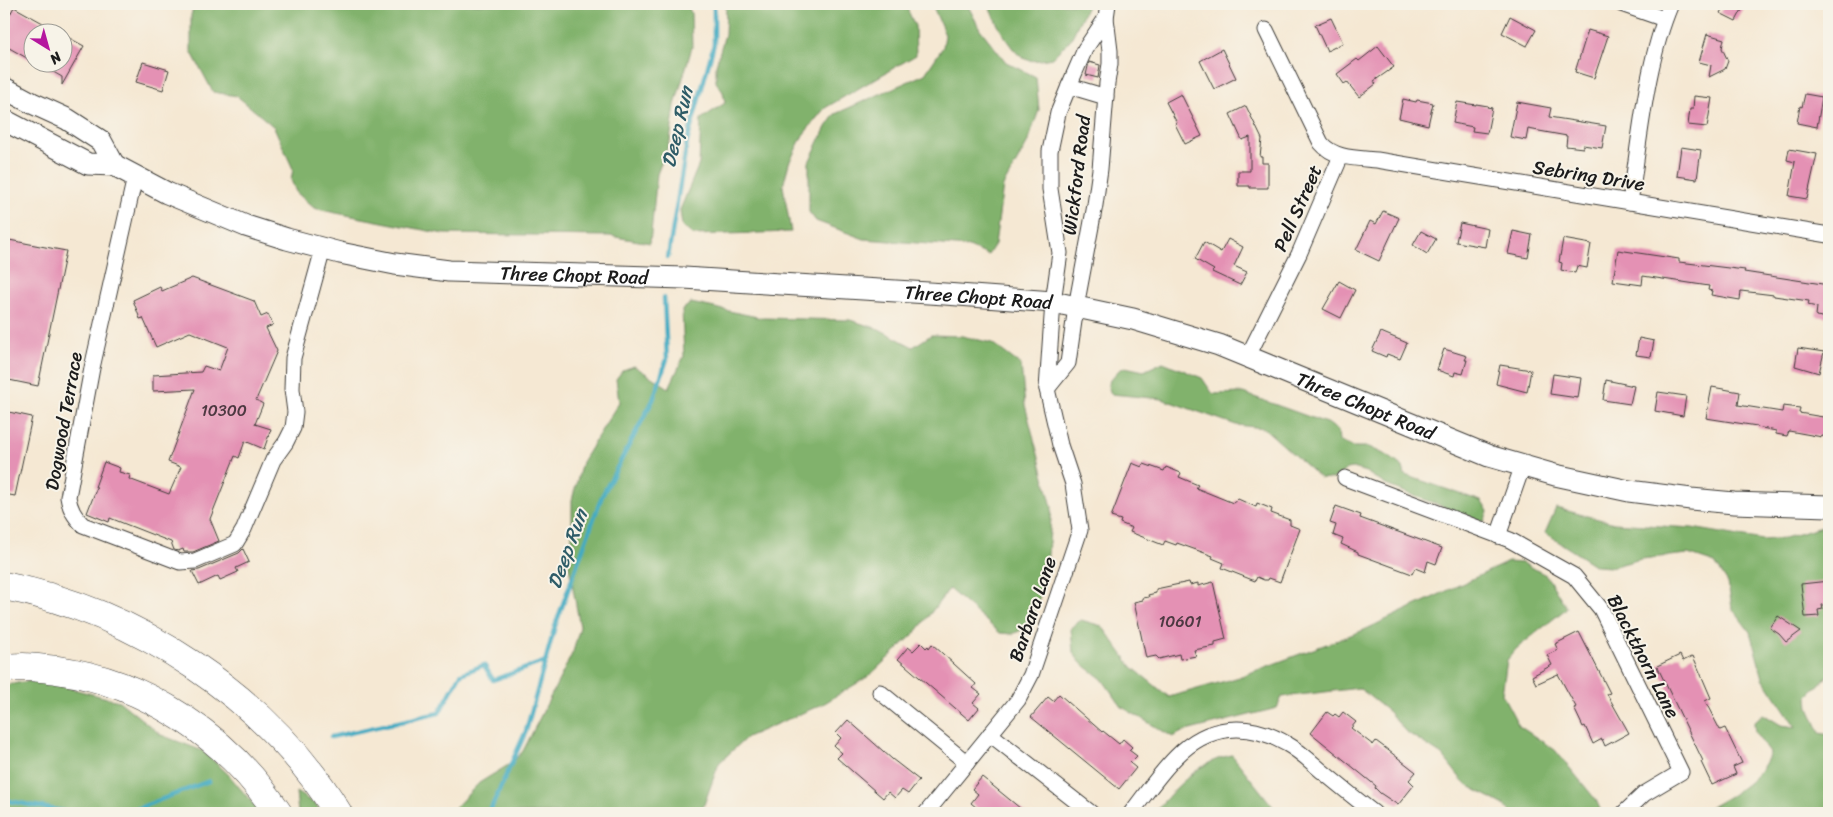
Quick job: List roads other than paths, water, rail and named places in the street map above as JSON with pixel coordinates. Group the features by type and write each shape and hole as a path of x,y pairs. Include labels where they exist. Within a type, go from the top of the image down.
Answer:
{"highway":[{"path":"4,586 58,600 96,614 145,636 180,655 234,695 280,739 302,764 338,813"},
{"path":"4,669 36,667 77,673 136,693 167,708 197,728 225,751 253,780 278,813"}],"main road":[{"path":"4,88 67,120 101,141 114,165"},
{"name":"Three Chopt Road","path":"4,120 88,164 114,165 167,193 246,226 323,249 395,264 449,271 684,278 1053,302 1133,319 1182,333 1248,356 1489,456 1523,465 1596,484 1655,494 1734,503 1829,506"}],"street":[{"path":"1621,4 1664,19"},
{"path":"1630,202 1645,105 1657,44 1670,4"},
{"path":"1070,86 1085,49 1107,11"},
{"path":"1106,97 1110,57 1107,11"},
{"name":"Pell Street","path":"1248,356 1299,254 1341,156 1325,148 1321,143 1266,30"},
{"name":"Wickford Road","path":"1053,302 1060,253 1050,189 1050,151 1058,113 1070,86 1106,97 1100,169 1076,307"},
{"name":"Sebring Drive","path":"1341,156 1377,160 1829,235"},
{"name":"Dogwood Terrace","path":"135,177 95,354 68,497 75,517 83,525 180,562 195,561 235,544 244,529 273,460 293,428 295,412 292,388 294,358 323,249"},
{"name":"Barbara Lane","path":"926,813 1018,700 1031,675 1080,530 1073,484 1060,445 1047,389 1053,302"},
{"path":"1047,389 1068,363 1076,307"},
{"path":"1498,536 1523,465"},
{"name":"Blackthorn Lane","path":"1345,478 1510,540 1574,576 1601,609 1681,772 1644,794 1624,813"},
{"path":"880,692 967,763"},
{"path":"1130,813 1181,752 1212,732 1233,729 1251,730 1268,734 1288,744 1374,813"},
{"path":"990,734 1090,813"}],"waterway":[{"name":"Deep Run","path":"668,257 687,142 714,44 714,8 712,4"},
{"name":"Deep Run","path":"489,813 526,731 555,626 602,496 653,400 667,359 664,298"},
{"path":"331,737 439,713 461,674 484,665 493,680 546,661"},
{"path":"126,813 209,781"},
{"path":"4,800 72,813"}]}
